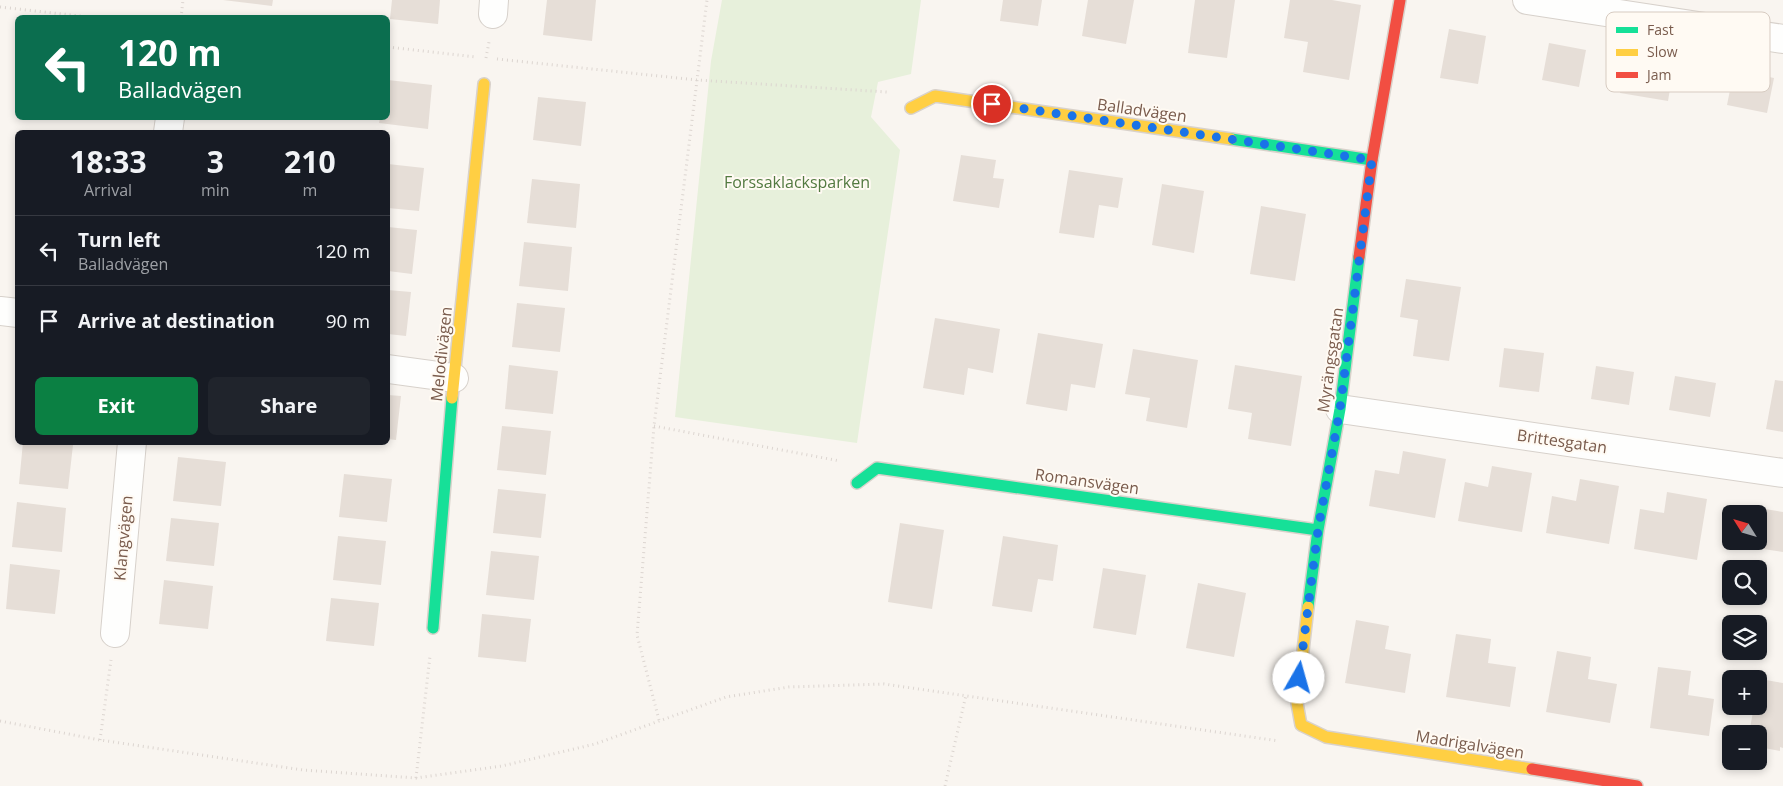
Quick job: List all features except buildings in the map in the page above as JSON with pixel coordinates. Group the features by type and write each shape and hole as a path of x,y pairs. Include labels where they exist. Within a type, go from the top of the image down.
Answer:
{"street":[{"name":"Myrängsgatan","path":"1301,724 1297,703 1299,678 1318,530 1340,409 1372,160 1400,0"},
{"path":"1527,0 1606,12"},
{"path":"1770,37 1783,39"},
{"name":"Melodivägen","path":"433,628 454,378 484,84"},
{"name":"Balladvägen","path":"935,96 1372,160"},
{"path":"911,108 935,96"},
{"path":"0,311 15,313"},
{"path":"390,368 454,378"},
{"name":"Brittesgatan","path":"1340,409 1783,473"},
{"name":"Klangvägen","path":"115,632 132,445"},
{"path":"857,483 877,468"},
{"name":"Romansvägen","path":"877,468 1318,530"},
{"name":"Madrigalvägen","path":"1301,724 1326,737 1637,786"}],"path":[{"path":"181,15 183,0"},
{"path":"659,720 637,635 654,426 707,0"},
{"path":"0,7 71,15"},
{"path":"484,84 493,7"},
{"path":"390,47 697,80 935,96"},
{"path":"654,426 877,468"},
{"path":"416,778 433,628"},
{"path":"100,740 115,632"},
{"path":"0,721 100,740 303,770 416,778 502,766 594,744 726,697 789,687 884,684 1280,742 1301,724"},
{"path":"945,786 966,695"}],"green space":[{"name":"Forssaklacksparken","path":"722,0 921,0 911,74 878,82 871,117 900,150 857,443 675,417 711,61"}],"traffic: fast":[{"path":"1231,139 1372,160"},
{"path":"1308,607 1318,530 1340,409 1359,257"},
{"path":"433,628 452,398"},
{"path":"857,483 877,468 1318,530"}],"traffic: slow":[{"path":"452,398 484,84"},
{"path":"911,108 935,96 1231,139"},
{"path":"1308,607 1297,703 1301,725 1326,737 1532,769"}],"traffic: jam":[{"path":"1359,257 1372,160 1400,0"},
{"path":"1532,769 1637,786"}],"route":[{"path":"992,104 1372,160 1340,409 1318,530 1299,678"}]}
